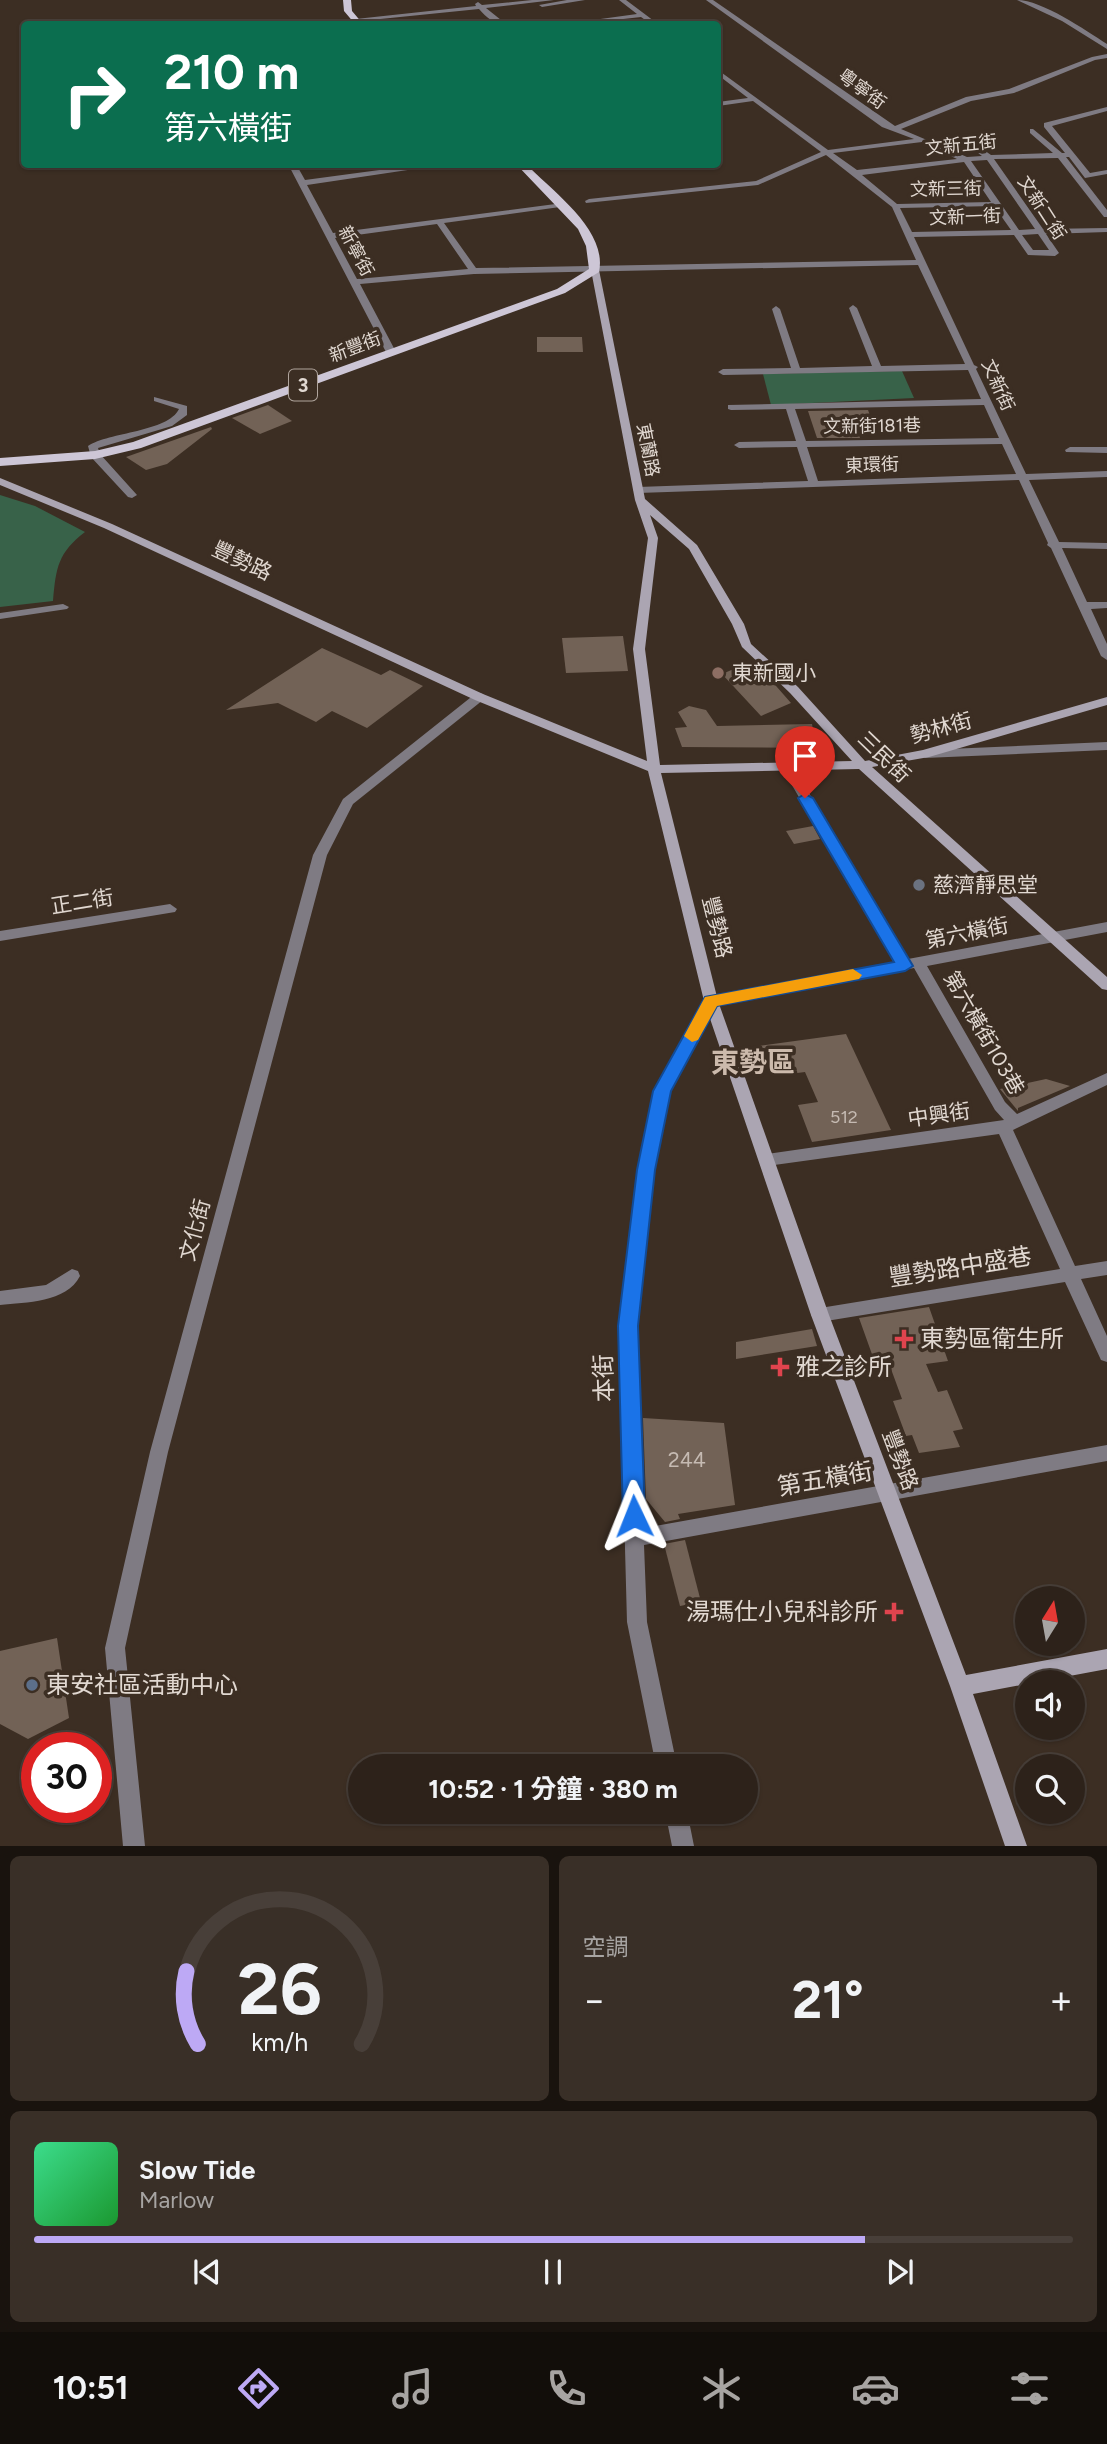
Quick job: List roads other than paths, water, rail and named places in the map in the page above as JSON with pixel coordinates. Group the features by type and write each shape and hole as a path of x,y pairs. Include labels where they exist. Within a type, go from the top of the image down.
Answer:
{"main road":[{"path":"347,1 348,11 356,21"},
{"name":"東蘭路","path":"524,168 584,230 591,246 595,270"},
{"name":"新豐街","path":"0,462 95,455 137,445 561,291 595,270"}],"street":[{"path":"475,0 497,21"},
{"path":"485,10 551,0"},
{"path":"369,21 583,0"},
{"path":"622,0 651,21"},
{"name":"粵寧街","path":"709,0 894,129 923,140"},
{"path":"1020,0 1064,19 1107,47"},
{"path":"332,21 347,1"},
{"path":"592,21 643,15"},
{"path":"894,129 968,99 1011,91 1094,58 1107,56"},
{"path":"721,74 827,152"},
{"path":"721,104 756,99"},
{"path":"1107,108 1047,125 1088,176 1107,172"},
{"path":"1033,131 1060,155 1107,215"},
{"path":"589,201 758,183 827,152 923,140"},
{"name":"文新二街","path":"923,140 966,160 1031,253 1055,253 989,157 968,141"},
{"name":"文新街","path":"827,152 895,206 973,367 1052,545 1107,656"},
{"name":"文新五街","path":"855,173 989,157 1070,155"},
{"name":"新寧街","path":"294,168 391,352"},
{"path":"302,183 415,168"},
{"name":"文新三街","path":"895,206 998,204"},
{"path":"330,236 560,205"},
{"path":"440,223 474,271"},
{"name":"文新一街","path":"908,235 1107,230"},
{"path":"355,282 474,271 920,262"},
{"name":"東蘭路","path":"595,270 639,495 653,538 639,649 654,769"},
{"path":"853,308 878,369"},
{"path":"776,309 796,370"},
{"path":"723,372 973,367"},
{"path":"132,495 95,455 93,446 169,424 182,415 184,408 157,399"},
{"path":"731,407 988,402"},
{"path":"790,407 814,484"},
{"name":"文新街181巷","path":"739,445 1005,441"},
{"path":"1070,450 1107,450"},
{"name":"東環街","path":"639,495 814,484 1107,474"},
{"name":"豐勢路","path":"0,481 108,526 479,697 654,769 711,1001 820,1315 960,1686 1016,1846"},
{"name":"三民街","path":"639,495 693,547 738,624 746,645 794,690 862,765 1107,985"},
{"path":"1052,545 1104,544"},
{"path":"1082,606 1107,605"},
{"path":"0,616 63,607"},
{"name":"文化街","path":"134,1846 115,1648 159,1452 320,855 348,802 479,697"},
{"name":"勢林街","path":"654,769 862,765 925,754 1107,701"},
{"path":"925,754 1107,746"},
{"name":"第六橫街103巷","path":"788,768 1000,1106 1107,1355"},
{"name":"正二街","path":"0,936 170,909"},
{"name":"第六橫街","path":"711,1001 1107,927"},
{"name":"本街","path":"664,1754 637,1622 628,1326 646,1170 662,1091 711,1001"},
{"name":"中興街","path":"767,1160 1010,1125 1107,1079"},
{"name":"豐勢路中盛巷","path":"820,1315 1107,1268"},
{"path":"0,1298 50,1292 72,1276"},
{"name":"第五橫街","path":"635,1538 1107,1453"},
{"path":"960,1686 1107,1659"},
{"path":"679,1824 683,1846"}],"place":[{"name":"東新國小","path":"718,673"},
{"name":"慈濟靜思堂","path":"919,885"},
{"name":"東勢區衛生所","path":"904,1339"},
{"name":"雅之診所","path":"780,1367"},
{"name":"湯瑪仕小兒科診所","path":"894,1612"},
{"name":"東安社區活動中心","path":"32,1685"}],"district":[{"name":"東勢區","path":"753,1062"}]}
